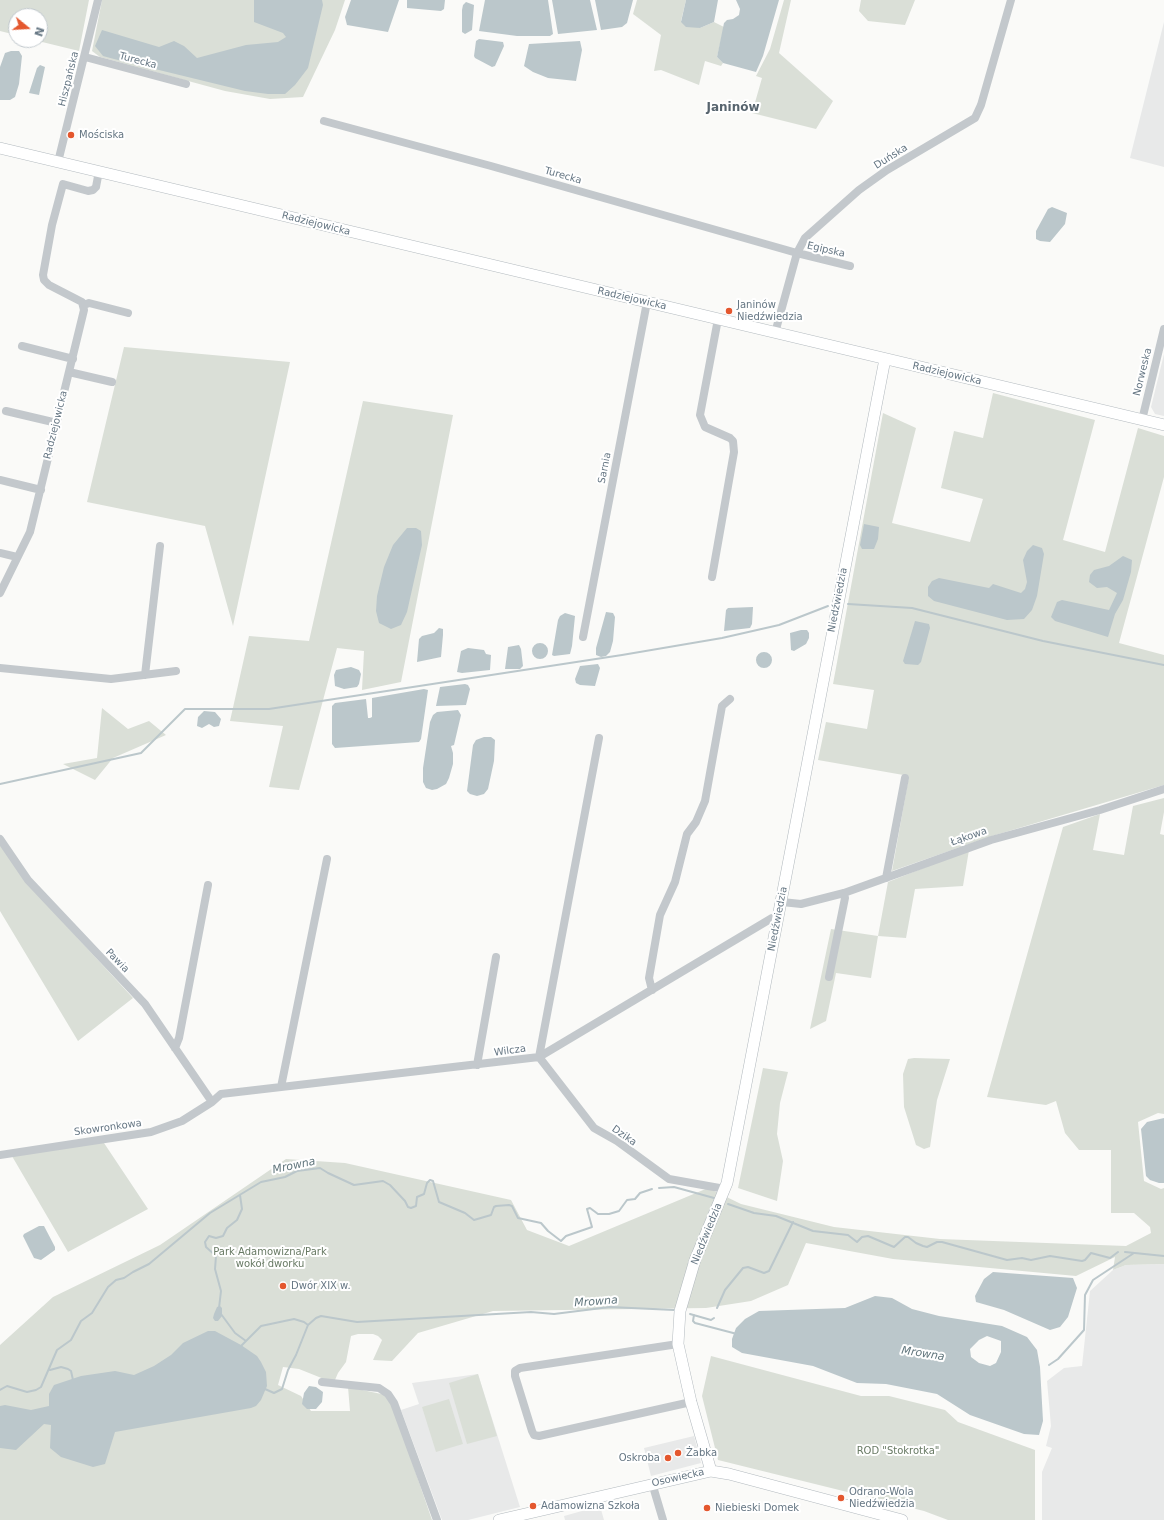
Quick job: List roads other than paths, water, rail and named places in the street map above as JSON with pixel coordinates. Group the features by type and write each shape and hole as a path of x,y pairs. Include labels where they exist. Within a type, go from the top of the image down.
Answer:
{"street":[{"name":"Hiszpańska","path":"58,162 85,58 98,0"},
{"name":"Duńska","path":"775,333 797,253 805,238 858,190 887,170 975,118 981,105 1011,0"},
{"name":"Turecka","path":"85,58 186,84"},
{"name":"Turecka","path":"324,121 491,166 797,253"},
{"name":"Radziejowicka","path":"0,148 1164,425"},
{"path":"99,172 96,187 93,190 88,191 63,184 52,225 43,275 44,280 49,285 82,302 84,305 89,303 128,313"},
{"name":"Egipska","path":"797,253 850,266"},
{"name":"Sarnia","path":"583,637 646,302"},
{"name":"Radziejowicka","path":"0,593 30,532 73,358 84,305"},
{"path":"712,577 734,452 733,441 730,438 705,427 700,415 718,319"},
{"name":"Norweska","path":"1142,420 1164,329"},
{"path":"22,346 73,358"},
{"name":"Niedźwiedzia","path":"710,1471 691,1402 678,1344 680,1310 687,1282 725,1189 744,1104 885,359"},
{"path":"69,372 112,382"},
{"path":"6,411 57,423"},
{"path":"0,480 41,490"},
{"path":"144,675 160,546"},
{"path":"0,553 18,557"},
{"path":"0,668 111,679 176,671"},
{"path":"652,990 649,978 660,915 675,882 686,840 705,801 722,706 730,699"},
{"path":"539,1057 599,738"},
{"path":"886,878 905,778"},
{"name":"Łąkowa","path":"782,902 801,904 844,893 991,840 1100,810 1164,790"},
{"name":"Pawia","path":"0,839 28,880 144,1004 212,1102"},
{"path":"280,1087 327,859"},
{"path":"175,1048 179,1038 208,885"},
{"path":"829,977 844,893"},
{"name":"Wilcza","path":"212,1102 221,1094 539,1057 772,918 778,919"},
{"path":"477,1065 496,957"},
{"name":"Dzika","path":"539,1057 594,1128 617,1141 669,1179 725,1189"},
{"name":"Skowronkowa","path":"0,1155 151,1132 182,1121 212,1102"},
{"path":"678,1344 520,1368 515,1372 515,1376 532,1431 534,1434 539,1436 691,1402"},
{"path":"322,1382 379,1388 388,1394 394,1403 437,1520"},
{"name":"Osowiecka","path":"499,1520 710,1471 736,1476 902,1520"},
{"path":"652,1484 663,1520"}],"water":[{"path":"254,0 322,0 323,5 308,68 295,85 285,94 268,94 245,91 114,59 103,56 95,46 102,30 159,47 174,41 184,46 197,58 246,45 278,42 286,37 283,33 254,22"},
{"path":"351,0 399,0 388,32 347,25 345,17"},
{"path":"407,0 445,0 444,9 441,11 407,8"},
{"path":"485,0 548,0 553,34 550,36 517,36 479,31"},
{"path":"552,0 590,0 597,30 558,34"},
{"path":"595,0 633,0 627,23 622,27 601,30"},
{"path":"686,0 718,0 714,22 700,28 686,27 681,22"},
{"path":"736,0 779,0 763,56 756,72 723,63 717,57 724,23 727,20 733,19 739,15 740,9"},
{"path":"466,2 474,5 472,30 465,34 462,32 462,10 463,5"},
{"path":"479,39 503,42 504,46 495,66 492,67 475,58 476,41"},
{"path":"580,41 582,50 576,81 548,78 533,72 524,66 529,44"},
{"path":"19,51 22,56 19,84 15,97 10,100 0,100 0,67 5,53"},
{"path":"40,65 45,67 39,95 29,93 37,68"},
{"path":"1052,207 1067,213 1065,224 1050,242 1040,241 1036,239 1036,231 1048,209"},
{"path":"864,524 879,527 878,539 874,549 862,549 860,545"},
{"path":"407,528 416,528 421,531 422,545 407,612 401,625 391,629 379,623 376,611 377,596 384,567 393,545"},
{"path":"1033,545 1042,548 1044,554 1037,596 1032,610 1024,619 1007,620 934,601 928,596 928,587 932,581 939,578 989,588 993,584 1021,593 1025,589 1027,582 1023,560 1027,551"},
{"path":"1123,556 1132,560 1131,572 1123,600 1115,614 1108,637 1055,621 1051,617 1057,602 1062,600 1109,610 1117,593 1107,587 1097,588 1089,582 1090,575 1094,570 1109,566"},
{"path":"753,607 752,624 750,628 724,631 726,610 728,608"},
{"path":"606,612 613,613 615,617 613,641 610,652 606,656 601,657 596,655 596,648"},
{"path":"565,613 575,616 570,654 554,656 552,655 558,620 560,616"},
{"path":"915,621 929,624 930,628 921,662 918,665 905,664 903,661"},
{"path":"439,628 443,629 441,657 417,662 419,639 422,636 434,633"},
{"path":"807,630 809,633 809,638 806,644 794,651 791,650 790,633"},
{"path":"540,643 546,645 548,651 546,657 540,659 534,657 532,651 534,645"},
{"path":"519,645 521,649 523,666 520,669 505,669 508,647"},
{"path":"468,648 484,650 486,654 491,655 490,670 462,673 457,672 461,651"},
{"path":"764,652 770,654 772,660 770,666 764,668 758,666 756,660 758,654"},
{"path":"598,664 600,668 595,686 580,685 576,683 575,679 580,666"},
{"path":"351,667 359,670 361,674 357,687 344,689 335,686 334,675 336,670"},
{"path":"465,684 468,685 470,689 466,705 436,706 440,687"},
{"path":"424,689 428,690 421,739 419,742 335,748 332,744 332,706 335,703 366,699 368,718 370,718 372,717 372,698"},
{"path":"458,710 461,715 454,745 451,746 453,753 453,764 449,778 446,784 437,789 432,790 426,788 423,782 423,768 430,722 433,715 437,712"},
{"path":"204,711 215,712 221,719 219,726 214,727 209,724 202,728 197,726 198,717"},
{"path":"484,737 491,737 495,740 494,761 488,789 484,794 477,796 470,794 467,791 473,745 476,740"},
{"path":"1164,1118 1164,1183 1159,1183 1150,1180 1146,1176 1141,1129 1147,1122"},
{"path":"39,1226 44,1226 55,1247 55,1250 41,1260 34,1258 23,1236"},
{"path":"993,1272 1073,1278 1077,1288 1068,1317 1060,1327 1050,1330 1004,1310 976,1302 975,1296 984,1279"},
{"path":"875,1296 892,1298 912,1309 939,1316 1002,1326 1027,1337 1037,1350 1040,1367 1043,1421 1039,1435 1024,1434 970,1415 937,1394 886,1384 857,1383 813,1366 742,1353 732,1347 732,1339 736,1328 745,1319 759,1311 845,1308","holes":["987,1336 1001,1341 1001,1352 996,1363 990,1366 979,1363 971,1357 970,1349 979,1340"]},
{"path":"220,1306 222,1308 222,1316 218,1321 215,1321 213,1318 214,1314 217,1307"},
{"path":"208,1331 215,1331 241,1345 257,1356 261,1362 266,1372 267,1386 261,1400 256,1406 115,1432 105,1464 93,1467 61,1457 50,1448 51,1425 44,1424 16,1450 0,1448 0,1406 5,1405 31,1410 49,1406 49,1394 54,1385 81,1376 115,1371 134,1375 154,1366 171,1355 183,1343"},
{"path":"309,1386 316,1387 323,1392 322,1402 316,1409 307,1409 302,1404 304,1393"}],"waterway":[{"path":"848,604 912,608 1043,641 1164,665"},
{"path":"0,784 141,753 185,709 269,709 622,655 722,638 779,625 828,606"},
{"name":"Mrowna","path":"0,1390 7,1386 27,1392 41,1387 57,1350 71,1340 81,1321 92,1313 108,1287 116,1280 124,1278 149,1264 210,1213 261,1182 285,1177 297,1171 320,1168 354,1185 383,1181 390,1185 405,1201 408,1207 411,1208 416,1206 417,1197 424,1194 427,1183 430,1180 433,1181 439,1202 465,1213 474,1220 491,1215 494,1207 496,1206 509,1205 512,1206 518,1218 541,1223 548,1231 561,1241 566,1236 592,1227 587,1209 590,1208 598,1214 609,1214 619,1211 627,1200 635,1199 640,1193 652,1189"},
{"name":"Mrowna","path":"659,1188 674,1187 714,1198"},
{"name":"Mrowna","path":"219,1308 221,1291 215,1269 216,1256 206,1247 205,1242 209,1236 216,1238 223,1236 227,1228 237,1220 242,1209 240,1195"},
{"name":"Mrowna","path":"728,1204 754,1213 776,1216 813,1231 848,1235 857,1242 862,1237 868,1236 894,1247 905,1237 908,1237 916,1243 927,1247 937,1242 942,1242 1007,1260 1022,1258 1031,1260 1050,1256 1082,1261 1085,1260 1091,1253 1110,1258 1118,1252"},
{"name":"Mrowna","path":"717,1308 725,1290 743,1268 748,1267 764,1273 769,1271 793,1222"},
{"name":"Mrowna","path":"1125,1252 1164,1256"},
{"name":"Mrowna","path":"1049,1365 1058,1359 1084,1330 1085,1295 1093,1280 1134,1253"},
{"name":"Mrowna","path":"265,1389 274,1393 282,1389 288,1370 296,1355 308,1325 316,1318 321,1316 357,1322 531,1312 554,1314 610,1307 674,1310"},
{"path":"221,1314 235,1333 246,1341"},
{"name":"Mrowna","path":"690,1314 711,1320 714,1318"},
{"name":"Mrowna","path":"694,1315 693,1321 695,1323 737,1334"},
{"name":"Mrowna","path":"241,1346 261,1326 294,1319 308,1325"},
{"name":"Mrowna","path":"50,1370 61,1367 68,1369 71,1371 73,1380"}],"place":[{"name":"Mościska","path":"71,135"},
{"name":"Janinów Niedźwiedzia","path":"729,311"},
{"name":"Dwór XIX w.","path":"283,1286"},
{"name":"Żabka","path":"678,1453"},
{"name":"Oskroba","path":"668,1458"},
{"name":"Odrano-Wola Niedźwiedzia","path":"841,1498"},
{"name":"Adamowizna Szkoła","path":"533,1506"},
{"name":"Niebieski Domek","path":"707,1508"}],"district":[{"name":"Janinów","path":"733,108"}],"park label":[{"name":"Park Adamowizna/Park wokół dworku","path":"270,1258"},
{"name":"ROD \"Stokrotka\"","path":"898,1451"}]}
